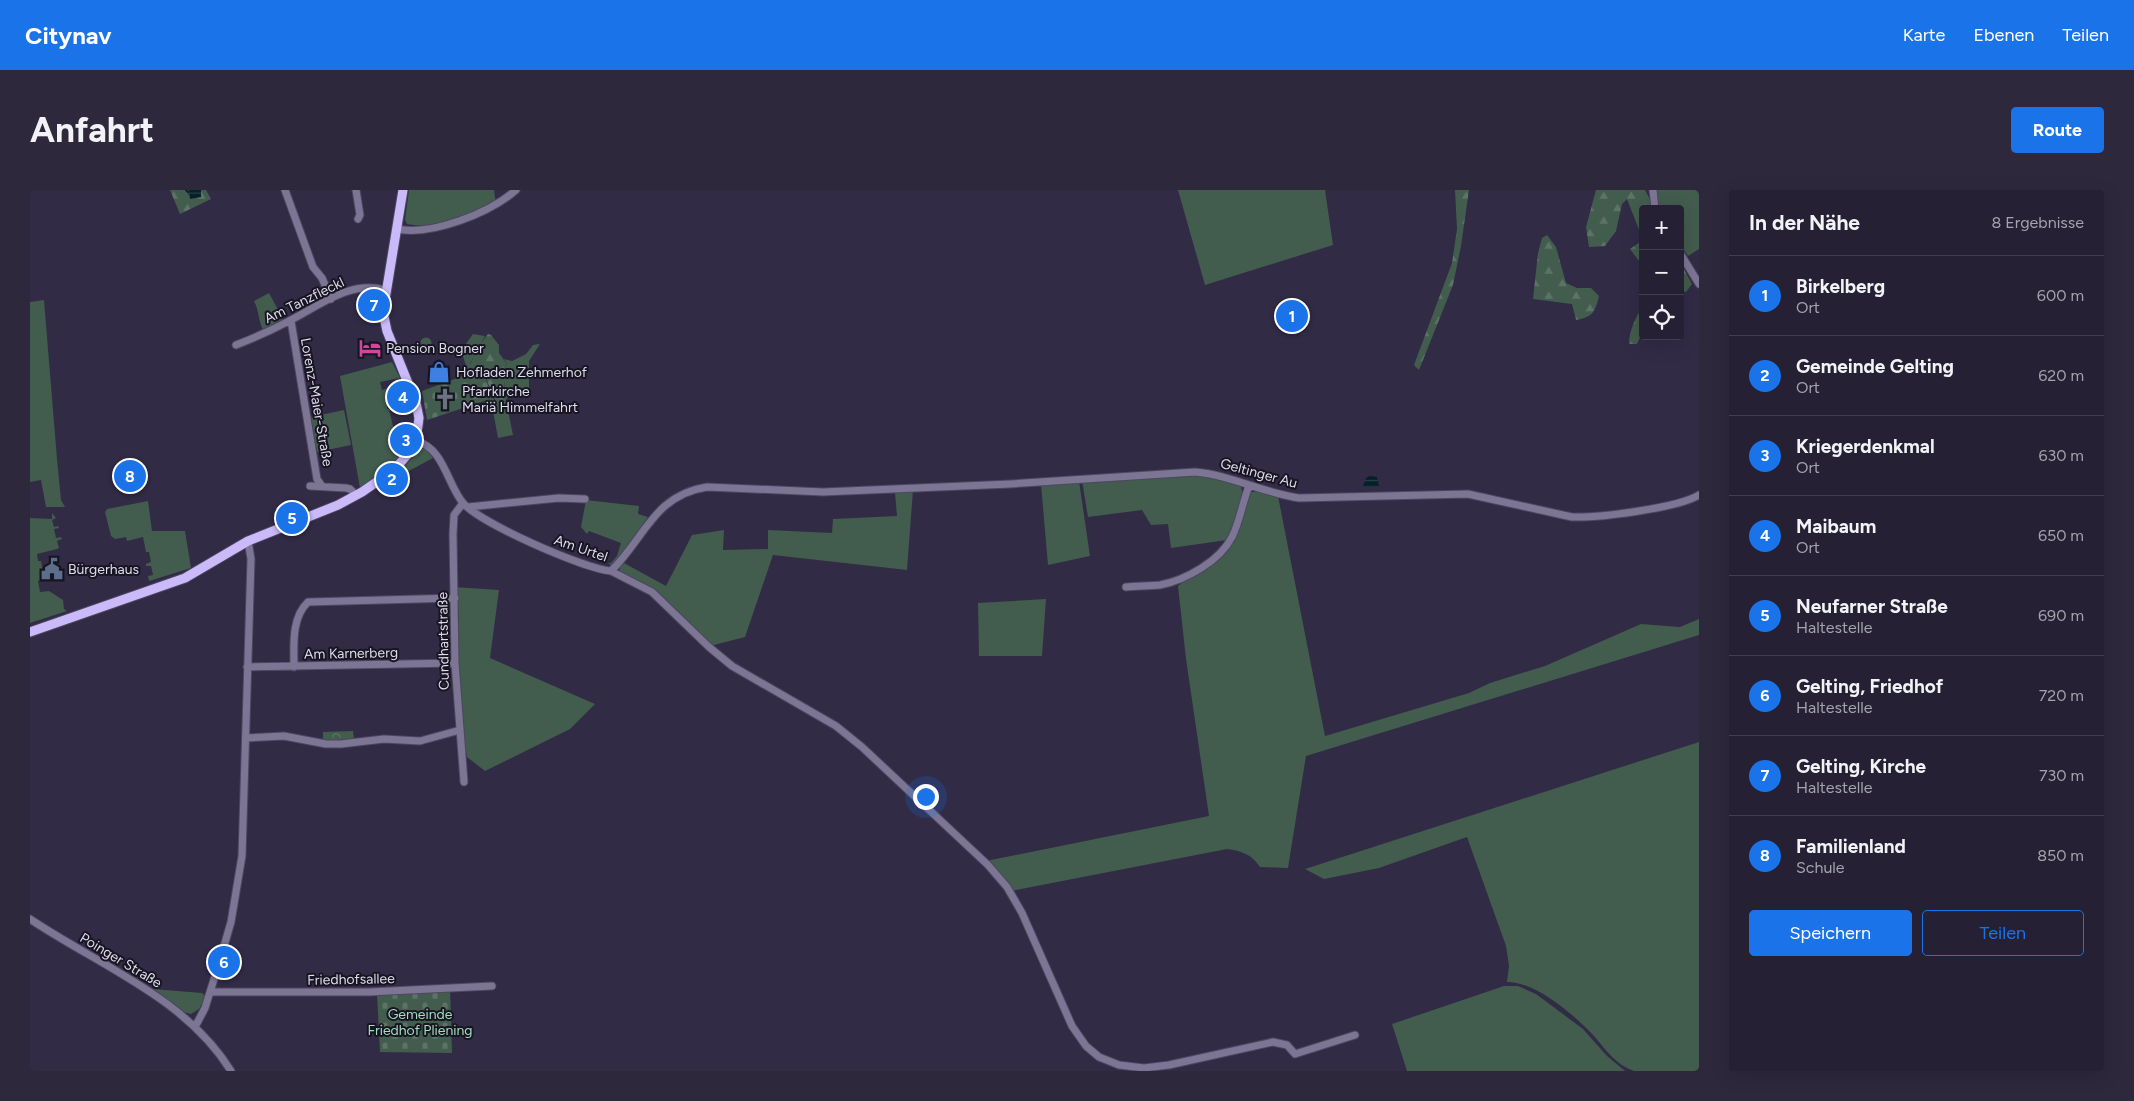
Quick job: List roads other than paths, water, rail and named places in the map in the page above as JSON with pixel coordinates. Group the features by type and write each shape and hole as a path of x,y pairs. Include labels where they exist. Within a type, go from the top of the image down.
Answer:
{"main road":[{"path":"30,632 185,578 248,541 321,513 356,495 395,469 408,455 416,441 419,429 418,412 387,331 383,312 385,290 403,190"}],"street":[{"path":"285,190 313,267 322,278 332,299"},
{"path":"356,190 360,215 358,218"},
{"path":"396,229 422,229 468,218 493,207 516,190"},
{"path":"1653,190 1653,205"},
{"path":"1684,260 1699,284"},
{"name":"Am Tanzfleckl","path":"236,345 291,321 310,308 332,299 364,288 372,287 385,290"},
{"name":"Lorenz-Maier-Straße","path":"291,321 317,479 322,486"},
{"name":"Am Urtel","path":"416,441 428,446 435,454 466,505 492,524 523,540 597,568 611,571 653,516 673,499 689,491 714,487 807,493"},
{"name":"Geltinger Au","path":"807,493 1010,484 1182,472 1220,475 1249,486 1283,495 1312,498 1468,494 1572,517 1588,518 1670,505 1692,500 1699,495"},
{"path":"310,486 350,489 356,495"},
{"path":"1126,587 1160,585 1175,580 1191,573 1217,556 1233,535 1249,486"},
{"path":"466,505 559,498 585,499"},
{"name":"Cundhartstraße","path":"464,782 454,663 454,515 466,505"},
{"path":"195,1027 211,992 231,922 238,884 244,822 251,559 248,541"},
{"path":"611,571 652,592 709,647 732,666 836,726 988,865 1006,886 1022,913 1072,1026 1086,1046 1100,1057 1119,1065 1144,1068 1169,1065 1273,1042 1287,1045 1295,1054 1355,1035"},
{"path":"294,667 295,632 298,616 308,602 455,598"},
{"name":"Am Karnerberg","path":"247,667 454,663"},
{"path":"246,738 284,736 326,744 340,744 362,740 420,741 460,730"},
{"name":"Poinger Straße","path":"30,919 147,988 195,1027 223,1058 231,1071"},
{"name":"Friedhofsallee","path":"211,992 369,992 492,986"}],"water":[{"path":"189,190 201,190 201,197 190,199"},
{"path":"1370,476 1377,477 1379,486 1363,486 1366,478"}],"place":[{"name":"Gelting, Kirche","path":"374,305"},
{"name":"Birkelberg","path":"1292,316"},
{"name":"Pension Bogner","path":"370,348"},
{"name":"Hofladen Zehmerhof","path":"439,372"},
{"name":"Maibaum","path":"403,397"},
{"name":"Pfarrkirche Mariä Himmelfahrt","path":"445,399"},
{"name":"Kriegerdenkmal","path":"406,440"},
{"name":"Familienland","path":"130,476"},
{"name":"Gemeinde Gelting","path":"392,479"},
{"name":"Neufarner Straße","path":"292,518"},
{"name":"Bürgerhaus","path":"52,569"},
{"name":"Gelting, Friedhof","path":"224,962"}],"park label":[{"name":"Gemeinde Friedhof Pliening","path":"420,1022"}]}
